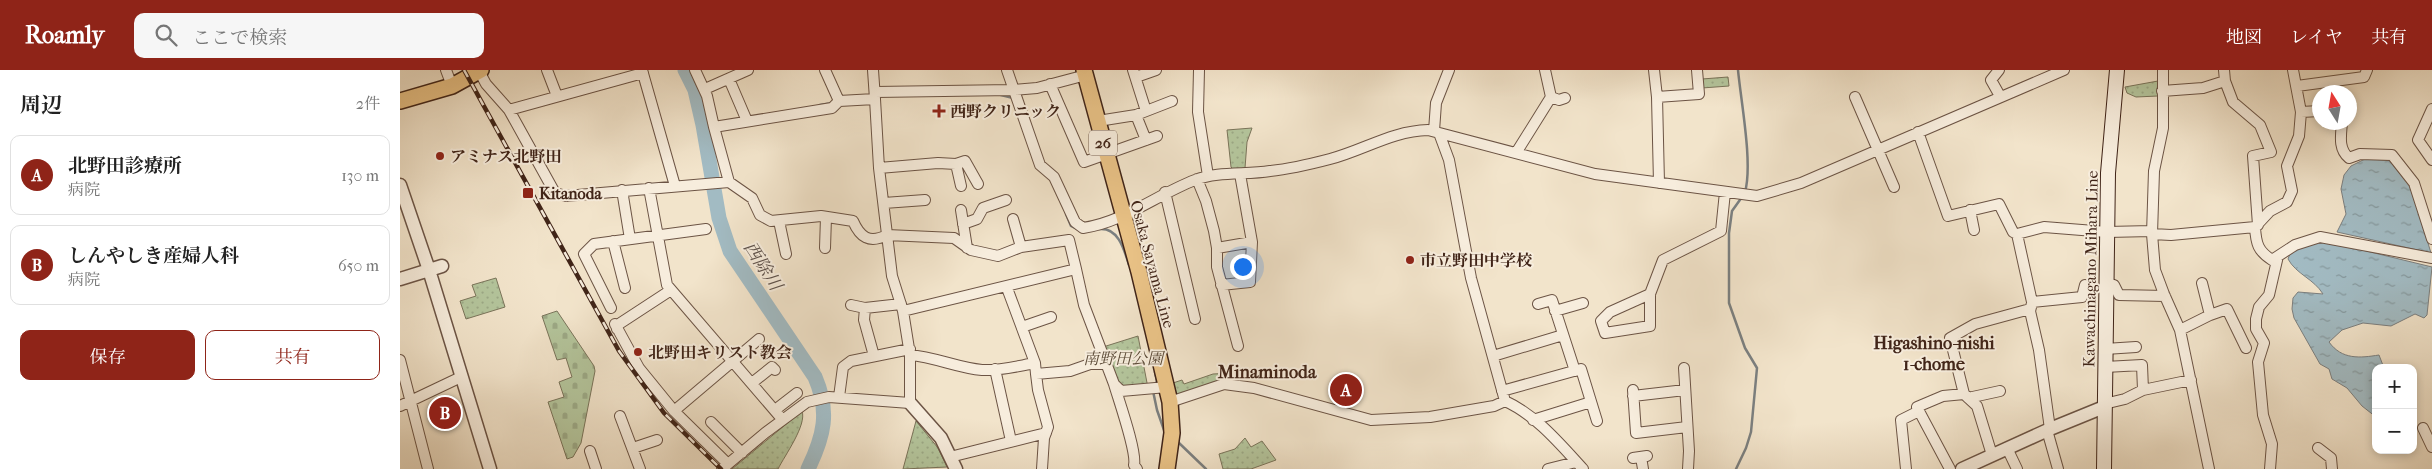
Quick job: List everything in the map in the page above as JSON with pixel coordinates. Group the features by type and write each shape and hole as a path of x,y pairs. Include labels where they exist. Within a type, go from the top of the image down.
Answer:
{"main road":[{"path":"400,101 452,86 480,70"},
{"name":"Kawachinagano Mihara Line","path":"2104,469 2108,173 2117,70"},
{"name":"Osaka Sayama Line","path":"1085,72 1139,272 1170,402 1172,433 1167,469"}],"street":[{"path":"446,70 452,86"},
{"path":"480,70 486,84 509,110 555,193 566,196 727,182 752,198 760,215 771,222 826,217 853,221 858,232 865,238 878,239 886,235 954,238 967,248 998,256 1021,247 1069,240"},
{"path":"547,70 557,96"},
{"path":"695,70 705,89 727,182"},
{"path":"705,89 748,70"},
{"path":"825,70 838,101"},
{"path":"873,70 879,168 886,235 892,276 902,308 910,352 910,403 941,438 956,469"},
{"path":"1006,70 1012,90 1019,101 1040,165 1054,177 1075,222 1083,228 1104,225 1123,217 1165,192 1196,179 1208,176 1270,171 1331,159 1395,134 1414,130 1437,132 1595,174 1744,195 1766,194 1801,183 2064,70"},
{"path":"1146,111 1134,74 1156,70"},
{"path":"1199,70 1198,112 1208,176"},
{"path":"1449,70 1436,103 1437,132 1449,160 1461,234 1503,396 1533,420 1580,466"},
{"path":"1516,153 1551,97 1545,70"},
{"path":"1654,70 1657,97 1659,183"},
{"path":"1657,97 1700,94 1697,70"},
{"path":"1999,70 1991,80 2000,96"},
{"path":"2163,70 2163,128 2154,171 2152,232 2155,270 2164,296 2180,330 2209,469"},
{"path":"2017,234 2044,228 2107,232 2152,232 2171,235 2257,226 2270,211 2287,202 2292,191 2287,166 2299,136 2301,112 2293,70"},
{"path":"2297,86 2364,77 2367,70"},
{"path":"509,110 643,72 675,186"},
{"path":"713,124 832,108 838,101 875,95 1012,90 1050,84 1085,72"},
{"path":"2162,91 2202,88 2222,73 2233,102 2260,125 2271,152 2253,156 2257,226 2256,244 2261,253 2272,260 2295,245 2320,237 2432,258"},
{"path":"729,79 747,120"},
{"path":"1050,84 1084,162 1157,136"},
{"path":"1855,96 1894,187"},
{"path":"1551,97 1559,100 1565,98"},
{"path":"1098,121 1136,116 1172,101"},
{"path":"2432,109 2418,140 2432,160"},
{"path":"2301,112 2312,111"},
{"path":"1136,116 1146,140"},
{"path":"2341,130 2340,139 2349,158 2360,154 2392,155 2414,183 2432,239"},
{"path":"1918,132 1948,216 1999,204 2013,232 2017,234 2039,350 2049,429 2058,469"},
{"path":"879,168 938,163 956,164 965,161 978,184"},
{"path":"956,164 961,186"},
{"path":"1221,284 1250,282 1252,242 1240,174"},
{"path":"1196,179 1206,201 1217,248 1217,267 1238,346"},
{"path":"400,185 429,270 490,469"},
{"path":"649,188 664,278 671,290 782,419"},
{"path":"622,190 630,239"},
{"path":"1165,192 1195,319"},
{"path":"1650,294 1610,312 1601,321 1606,333 1650,326 1650,294 1663,260 1721,231 1724,192"},
{"path":"884,204 926,200"},
{"path":"963,224 977,219 983,208 1006,200"},
{"path":"961,210 967,248"},
{"path":"1970,210 1974,230"},
{"path":"825,248 826,217"},
{"path":"1013,219 1021,247"},
{"path":"778,221 786,254"},
{"path":"1078,224 1069,240 1084,305 1114,384 1129,440 1136,456 1134,466 1137,469"},
{"path":"611,308 584,254 594,244 706,229"},
{"path":"613,241 625,288"},
{"path":"1217,248 1252,242"},
{"path":"2270,469 2272,444 2263,415 2258,362 2264,343 2256,329 2256,319 2259,307 2269,295 2278,256"},
{"path":"400,280 442,266"},
{"path":"851,305 865,308 902,308 1007,288 1076,269"},
{"path":"2106,283 2114,285 2119,295 2164,296"},
{"path":"2202,283 2210,315"},
{"path":"1992,455 1977,406 1966,396 1950,338 1975,324 2031,306 2082,297 2085,285"},
{"path":"1007,288 1036,368 1038,390 1048,427 1042,469"},
{"path":"671,290 616,326 639,368 674,411 725,467 782,419 806,402 834,397 910,403"},
{"path":"1538,304 1552,300 1575,371"},
{"path":"1556,312 1583,303"},
{"path":"865,308 864,320 874,356"},
{"path":"2180,330 2227,309 2246,348"},
{"path":"1022,326 1051,317"},
{"path":"1493,356 1563,335"},
{"path":"674,411 760,339"},
{"path":"2105,349 2136,347"},
{"path":"834,397 843,367 851,361 874,356 910,352 930,356 942,362 980,370 1036,368 1070,370 1090,364 1106,364"},
{"path":"400,360 428,469"},
{"path":"2105,367 2142,365 2143,390"},
{"path":"752,383 772,367 775,370"},
{"path":"1684,368 1688,469"},
{"path":"995,369 1011,441"},
{"path":"1170,402 1224,384 1254,388 1371,420 1430,417 1494,406 1503,396 1581,369 1597,421"},
{"path":"400,406 461,376"},
{"path":"1966,468 2049,429 2143,390 2191,380"},
{"path":"1114,384 1121,391 1166,387"},
{"path":"1685,390 1633,393 1636,433 1687,428"},
{"path":"1917,407 1942,396 1966,396 2000,391"},
{"path":"775,410 797,392"},
{"path":"1533,420 1591,402"},
{"path":"1906,469 1901,420 1919,411 1950,469"},
{"path":"620,416 640,469"},
{"path":"711,422 742,453"},
{"path":"2423,428 2432,447"},
{"path":"950,457 1046,432"},
{"path":"633,448 657,440"},
{"path":"2007,448 2017,469"},
{"path":"2318,448 2331,458 2332,469"},
{"path":"590,451 596,469"},
{"path":"1640,457 1643,469"},
{"path":"1548,469 1580,466"}],"green space":[{"path":"1728,77 1729,86 1702,88 1702,79"},
{"path":"2158,81 2158,96 2136,97 2127,93 2125,87"},
{"path":"1252,128 1247,142 1245,168 1234,170 1231,167 1227,130"},
{"path":"496,278 505,307 466,319 460,301 476,296 472,285"},
{"path":"557,311 594,366 595,371 581,443 573,457 567,459 548,402 564,397 559,382 572,377 566,358 557,360 542,316"},
{"name":"南野田公園","path":"1138,336 1148,388 1121,391 1103,347"},
{"path":"1232,373 1234,380 1220,380 1176,396 1173,383 1182,380 1184,384 1213,374"},
{"path":"802,411 803,417 798,432 778,469 732,469"},
{"path":"916,421 938,448 947,467 903,469"},
{"path":"1245,438 1251,447 1262,441 1276,460 1251,469 1223,469 1219,454 1235,449"}],"water":[{"path":"2365,159 2389,160 2411,187 2431,253 2337,232 2346,214 2341,189 2344,175 2351,166"},
{"path":"2321,240 2432,267 2427,315 2424,318 2415,314 2391,326 2363,323 2342,330 2329,342 2334,348 2346,355 2365,357 2379,355 2382,364 2372,364 2372,414 2362,406 2347,388 2332,379 2329,369 2320,364 2294,318 2292,309 2293,298 2298,292 2323,294 2315,284 2291,264 2288,259 2291,251"}],"waterway":[{"name":"西除川","path":"685,70 695,90 719,218 730,251 815,377 820,390 824,413 823,424 818,446 808,469"},
{"path":"1738,70 1746,132 1748,166 1745,192"},
{"path":"1001,95 1013,98"},
{"path":"820,105 832,103"},
{"path":"703,125 711,124"},
{"path":"1736,469 1751,432 1757,368 1745,348 1729,303 1729,233 1732,211 1742,197"},
{"path":"1066,214 1071,226 1077,229"},
{"path":"1099,229 1106,229 1116,235 1129,265"},
{"path":"1155,372 1157,381 1155,386"},
{"path":"1153,391 1164,430"},
{"path":"1178,442 1206,469"}],"railway":[{"path":"464,70 619,351 664,413 721,469"}],"place":[{"name":"西野クリニック","path":"939,111"},
{"name":"アミナス北野田","path":"440,156"},
{"name":"Kitanoda","path":"528,193"},
{"name":"市立野田中学校","path":"1410,260"},
{"name":"北野田キリスト教会","path":"638,352"},
{"name":"北野田診療所","path":"1346,390"},
{"name":"しんやしき産婦人科","path":"445,413"}],"district":[{"name":"Higashino-nishi 1-chome","path":"1934,353"},
{"name":"Minaminoda","path":"1267,372"}]}
